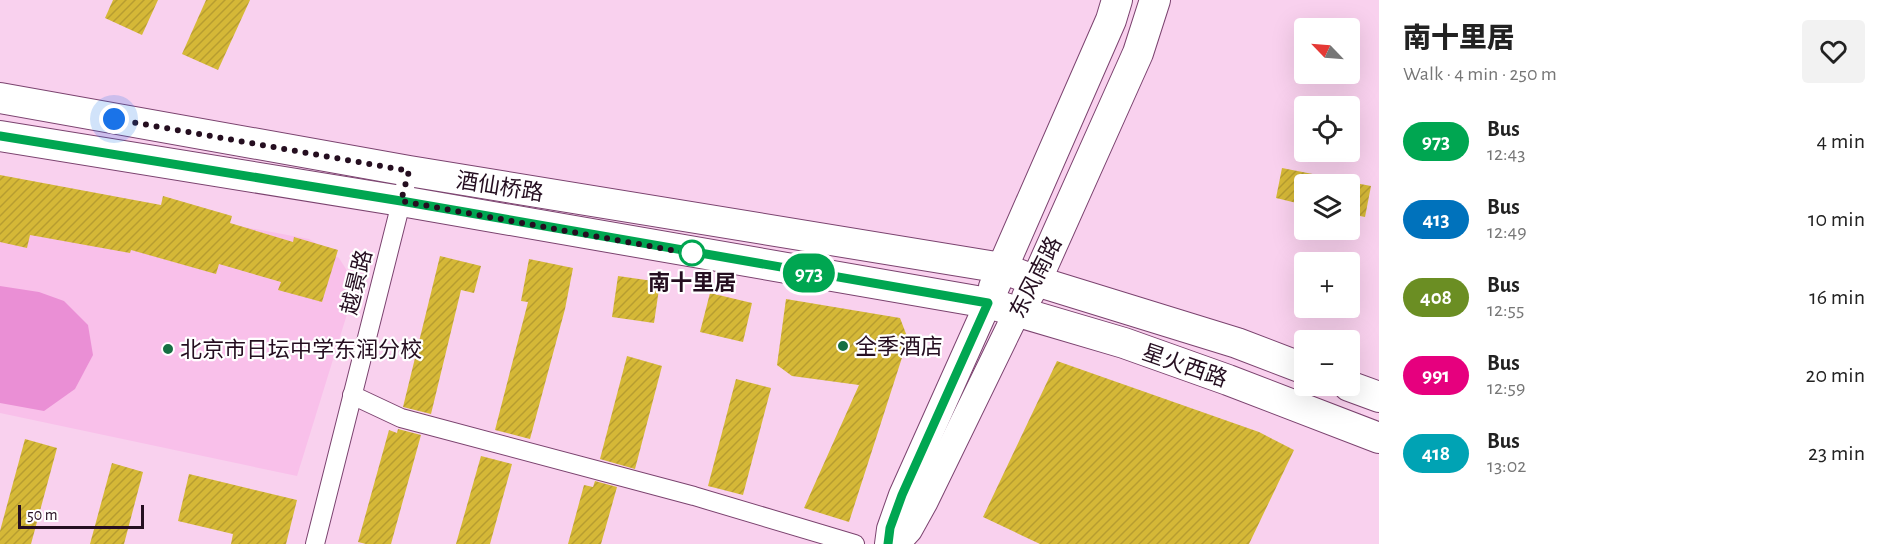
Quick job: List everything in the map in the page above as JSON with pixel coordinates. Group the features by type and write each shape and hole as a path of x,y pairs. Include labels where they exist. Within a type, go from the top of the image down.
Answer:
{"main road":[{"name":"东风南路","path":"988,303 1111,20 1117,0"},
{"name":"东风南路","path":"1017,312 1036,281 1138,53 1155,0"},
{"name":"酒仙桥路","path":"0,98 409,171 1002,268"},
{"name":"酒仙桥路","path":"0,136 401,201 988,303"},
{"name":"星火西路","path":"1002,268 1036,281 1237,343 1294,365"},
{"name":"星火西路","path":"988,303 1145,351 1379,438"},
{"path":"1360,390 1379,397"}],"street":[{"name":"越景路","path":"315,544 409,171"},
{"name":"东风南路","path":"888,544 890,528 902,495 988,303"},
{"name":"东风南路","path":"896,544 909,530 924,503 1017,312"},
{"path":"352,395 401,418 694,496 855,544"}],"shaded area":[{"name":"北京市日坛中学东润分校","path":"0,182 309,239 339,258 356,285 297,476 0,413"},
{"path":"0,286 39,292 64,301 88,325 93,355 75,389 44,411 0,403"}],"building":[{"path":"113,0 158,0 142,35 105,18"},
{"path":"206,0 250,0 218,70 182,54"},
{"path":"1282,168 1313,174 1294,174 1294,202 1276,198"},
{"path":"0,175 161,205 163,196 232,216 230,223 293,242 294,237 338,250 322,302 278,290 281,282 219,264 216,274 131,250 130,253 30,235 27,248 0,242"},
{"path":"1360,184 1371,186 1365,217 1360,216"},
{"path":"440,256 481,266 474,293 461,290 431,414 403,407"},
{"path":"529,259 573,268 565,309 530,439 495,430 528,302 521,301"},
{"path":"618,276 660,282 654,323 612,317"},
{"path":"710,293 752,303 743,342 700,332"},
{"path":"786,299 900,318 908,339 849,522 804,508 859,385 792,376 777,365"},
{"path":"627,356 662,366 635,469 600,459"},
{"path":"1057,361 1259,432 1294,450 1249,544 1040,544 983,517"},
{"path":"736,379 771,388 743,495 708,486"},
{"path":"398,429 421,435 391,544 358,542 389,430 397,433"},
{"path":"25,439 57,448 31,544 0,544 0,531"},
{"path":"481,456 512,464 490,544 456,544"},
{"path":"112,463 143,472 124,544 90,544"},
{"path":"189,474 297,500 286,544 231,544 233,534 178,521"},
{"path":"595,481 617,487 601,544 568,544 584,485 593,487"}],"bus line":[{"name":"973","path":"0,136 401,201 699,255 988,303 902,495 890,528 888,544"}],"place":[{"name":"南十里居","path":"692,253"},
{"name":"全季酒店","path":"843,346"},
{"name":"北京市日坛中学东润分校","path":"168,349"}],"route":[{"path":"114,119 409,171 401,201 699,255 692,253"}]}
